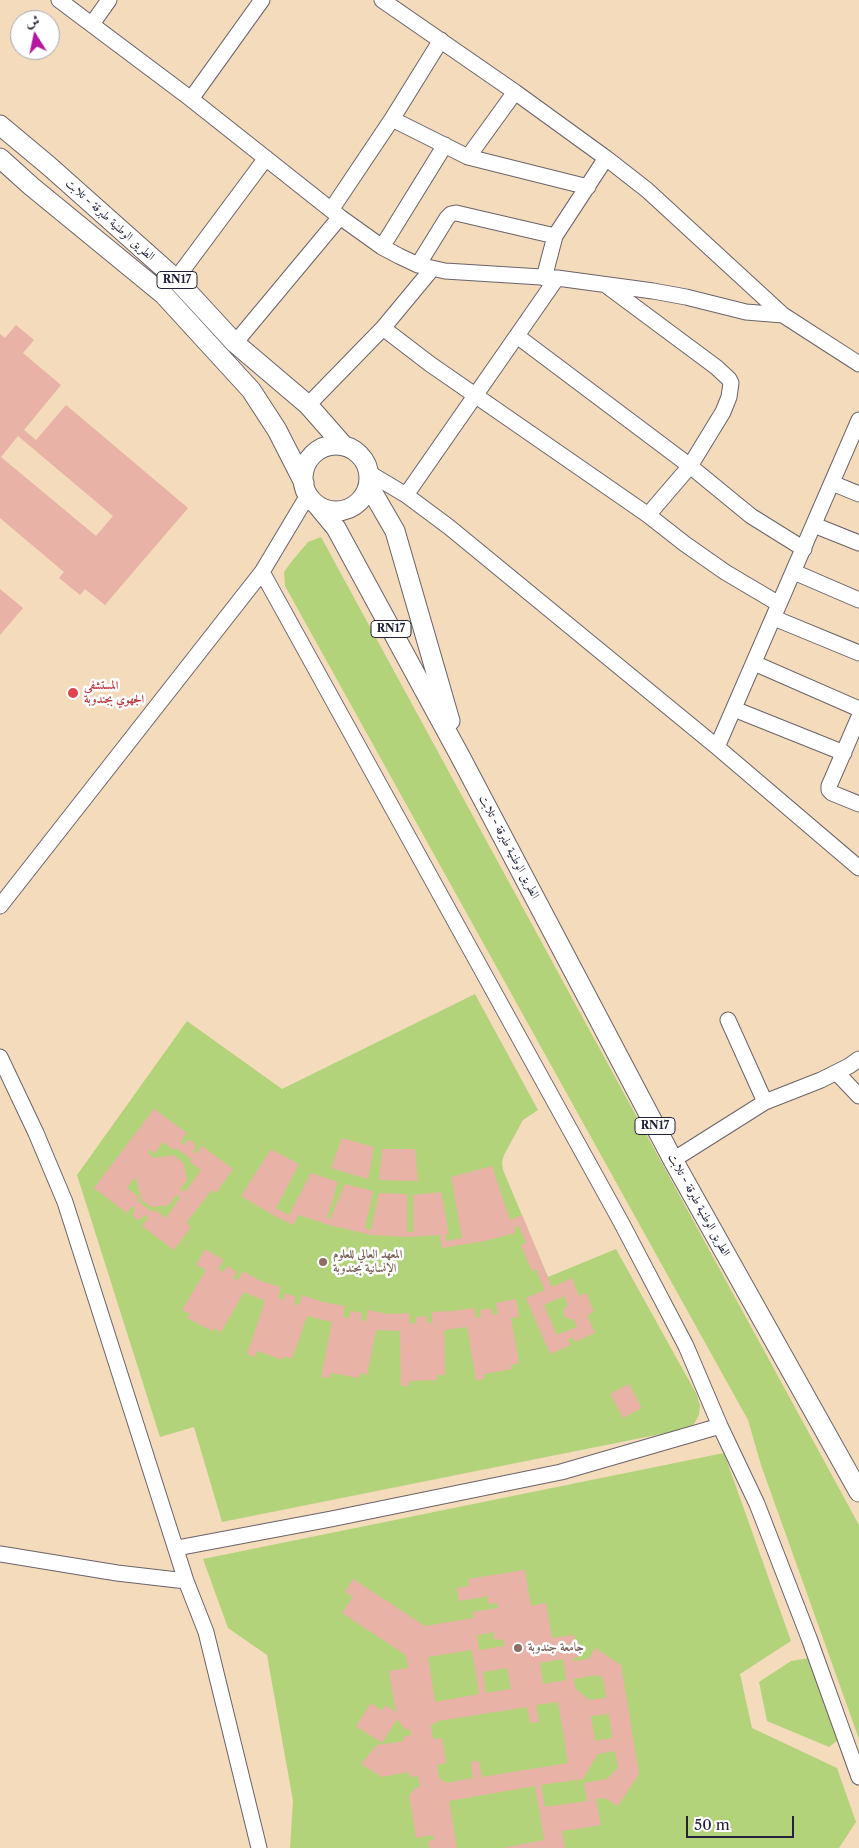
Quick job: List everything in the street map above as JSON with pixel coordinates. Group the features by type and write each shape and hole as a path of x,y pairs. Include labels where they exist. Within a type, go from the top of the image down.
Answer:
{"main road":[{"name":"الطريق الوطنية طبرقة - تلابت","path":"0,125 176,279 235,343 308,405 344,446"},
{"name":"الطريق الوطنية طبرقة - تلابت","path":"0,158 30,186 164,295 252,390 277,430 310,495 336,528 460,756 673,1160 859,1492"},
{"path":"344,446 334,445 323,448 307,462 304,472 310,495 327,510 348,509 365,496 369,479"},
{"name":"RN17","path":"344,446 361,456 366,464 369,479"},
{"name":"الطريق الوطنية طبرقة - تلابت","path":"369,479 395,531 460,756"}],"street":[{"path":"59,0 191,99 335,214 382,247 425,267 550,278 667,293 746,312 783,315"},
{"path":"92,24 109,0"},
{"path":"191,99 262,0"},
{"path":"382,0 606,158 647,190 783,315 859,364"},
{"path":"235,343 335,214 441,40"},
{"path":"468,157 515,92"},
{"path":"392,119 468,157 588,186"},
{"path":"382,247 445,145"},
{"path":"176,279 266,158"},
{"path":"406,495 517,336 550,278 556,236 606,158"},
{"path":"308,405 383,328 425,267 451,214 456,213 556,236"},
{"path":"605,285 716,367 729,379 731,387 723,412 690,466 648,516"},
{"path":"383,328 430,364 648,516 776,611 859,653"},
{"path":"517,336 690,466 751,516 804,549"},
{"path":"717,748 832,483 857,430"},
{"path":"369,479 406,495 457,534 857,861"},
{"path":"832,483 859,494"},
{"path":"0,906 262,572 310,495"},
{"path":"814,525 859,543"},
{"path":"262,572 621,1222 686,1346 720,1426 758,1504 859,1777"},
{"path":"794,572 859,600"},
{"path":"754,663 859,709"},
{"path":"734,709 844,753"},
{"path":"859,717 829,786 830,790 859,804"},
{"path":"728,1020 765,1102"},
{"path":"0,1057 66,1202 186,1581 206,1632 259,1848"},
{"path":"673,1160 765,1102 837,1073 859,1059"},
{"path":"837,1073 859,1096"},
{"path":"177,1548 562,1472 720,1426"},
{"path":"0,1554 117,1573 186,1581"}],"green space":[{"path":"321,537 859,1525 859,1739 761,1465 748,1420 285,586 284,572 292,561 308,542"},
{"name":"المعهد العالي للعلوم الإنسانية بجندوبة","path":"475,994 538,1110 523,1120 502,1162 503,1170 548,1277 616,1249 697,1395 700,1406 699,1415 694,1424 686,1429 222,1522 194,1427 160,1437 77,1175 187,1021 282,1089"},
{"name":"جامعة جندوبة","path":"724,1453 791,1641 740,1674 752,1728 837,1768 856,1822 839,1848 290,1848 293,1801 267,1655 228,1628 203,1559"},
{"path":"809,1658 838,1740 829,1747 767,1721 759,1682 791,1661"}],"building":[{"path":"16,325 34,340 23,353 61,385 24,430 36,440 66,405 188,508 105,605 85,589 80,595 59,578 64,572 0,518 0,334 5,338","holes":["18,436 113,516 96,536 1,457"]},
{"path":"0,589 23,608 0,635"},
{"path":"154,1109 187,1133 180,1142 184,1145 187,1140 193,1141 196,1147 193,1152 196,1154 202,1146 233,1169 216,1193 212,1190 186,1223 191,1227 174,1250 142,1226 148,1218 145,1215 141,1219 135,1219 133,1215 135,1208 132,1206 127,1213 94,1188","holes":["163,1142 174,1150 176,1148 191,1159 190,1162 201,1170 185,1192 180,1189 187,1180 184,1164 174,1155 154,1158 148,1153 150,1149 155,1153","134,1178 137,1181 141,1200 152,1207 169,1205 176,1195 180,1198 166,1218 155,1210 152,1212 137,1200 139,1197 127,1188"]},
{"path":"342,1138 374,1147 368,1179 331,1168"},
{"path":"271,1149 299,1164 276,1208 289,1215 311,1173 338,1182 327,1218 330,1219 345,1184 373,1191 365,1228 371,1230 379,1193 407,1194 407,1232 413,1232 413,1195 441,1192 449,1234 445,1234 446,1241 462,1238 451,1177 492,1166 510,1220 522,1215 552,1287 572,1278 579,1296 586,1293 594,1312 587,1315 595,1333 575,1342 573,1337 568,1340 571,1345 550,1354 526,1298 545,1290 536,1269 532,1271 521,1245 526,1243 519,1226 514,1228 515,1233 485,1241 442,1248 440,1235 407,1237 372,1235 329,1225 299,1215 293,1225 241,1196","holes":["564,1296 568,1305 564,1309 564,1315 568,1319 574,1319 577,1327 557,1335 544,1305"]},
{"path":"382,1149 415,1149 418,1181 379,1180"},
{"path":"205,1249 224,1260 218,1269 223,1272 227,1266 237,1272 233,1278 238,1280 243,1271 261,1281 281,1287 278,1298 283,1300 285,1293 296,1297 294,1304 299,1305 302,1295 323,1302 345,1306 343,1317 349,1318 351,1311 362,1313 361,1320 366,1321 368,1310 388,1314 409,1313 410,1324 416,1323 416,1317 427,1316 427,1323 432,1323 432,1312 474,1308 476,1318 481,1317 480,1310 491,1308 492,1315 498,1314 496,1303 516,1299 519,1317 511,1318 519,1363 511,1365 512,1369 484,1374 484,1379 476,1380 467,1327 444,1330 445,1375 437,1375 437,1380 409,1381 409,1386 401,1386 400,1331 376,1330 367,1375 360,1373 359,1378 331,1373 329,1378 321,1377 332,1322 307,1316 292,1359 284,1356 283,1360 257,1351 255,1357 247,1354 265,1301 244,1292 221,1332 214,1328 212,1331 187,1318 190,1314 182,1310 206,1270 196,1265"},
{"path":"629,1384 642,1408 623,1418 610,1394"},
{"path":"525,1570 531,1606 546,1603 552,1638 574,1635 578,1657 573,1658 573,1661 589,1659 595,1648 621,1665 639,1774 618,1806 605,1798 596,1799 601,1825 562,1831 565,1848 503,1848 544,1840 535,1786 449,1801 457,1848 429,1848 428,1841 434,1840 433,1835 416,1838 409,1796 415,1788 420,1787 418,1776 410,1777 409,1772 382,1777 361,1764 377,1745 404,1741 403,1737 411,1735 410,1729 406,1730 397,1719 382,1743 356,1726 371,1703 382,1711 386,1705 396,1712 389,1671 408,1668 406,1655 342,1613 353,1597 345,1592 353,1579 425,1626 474,1618 473,1612 498,1608 497,1603 490,1604 488,1602 487,1599 490,1596 459,1601 457,1588 469,1586 468,1579","holes":["495,1632 493,1638 496,1640 503,1639 504,1646 479,1650 477,1635","472,1650 479,1694 435,1702 428,1657","563,1659 566,1680 543,1684 540,1663","507,1668 511,1689 486,1693 483,1672","597,1675 603,1678 606,1698 589,1700 576,1689 573,1679","558,1702 568,1763 482,1777 479,1761 471,1762 473,1778 446,1783 439,1778 437,1765 446,1763 442,1738 433,1739 431,1726 438,1721 527,1707 530,1723 539,1722 536,1705","609,1714 612,1738 595,1741 591,1716","615,1751 618,1768 607,1779 584,1783 587,1801 545,1807 541,1785 583,1779 598,1754"]}],"place":[{"name":"المستشفى الجهوي بجندوبة","path":"73,693"},
{"name":"المعهد العالي للعلوم الإنسانية بجندوبة","path":"323,1262"},
{"name":"جامعة جندوبة","path":"518,1648"}]}
